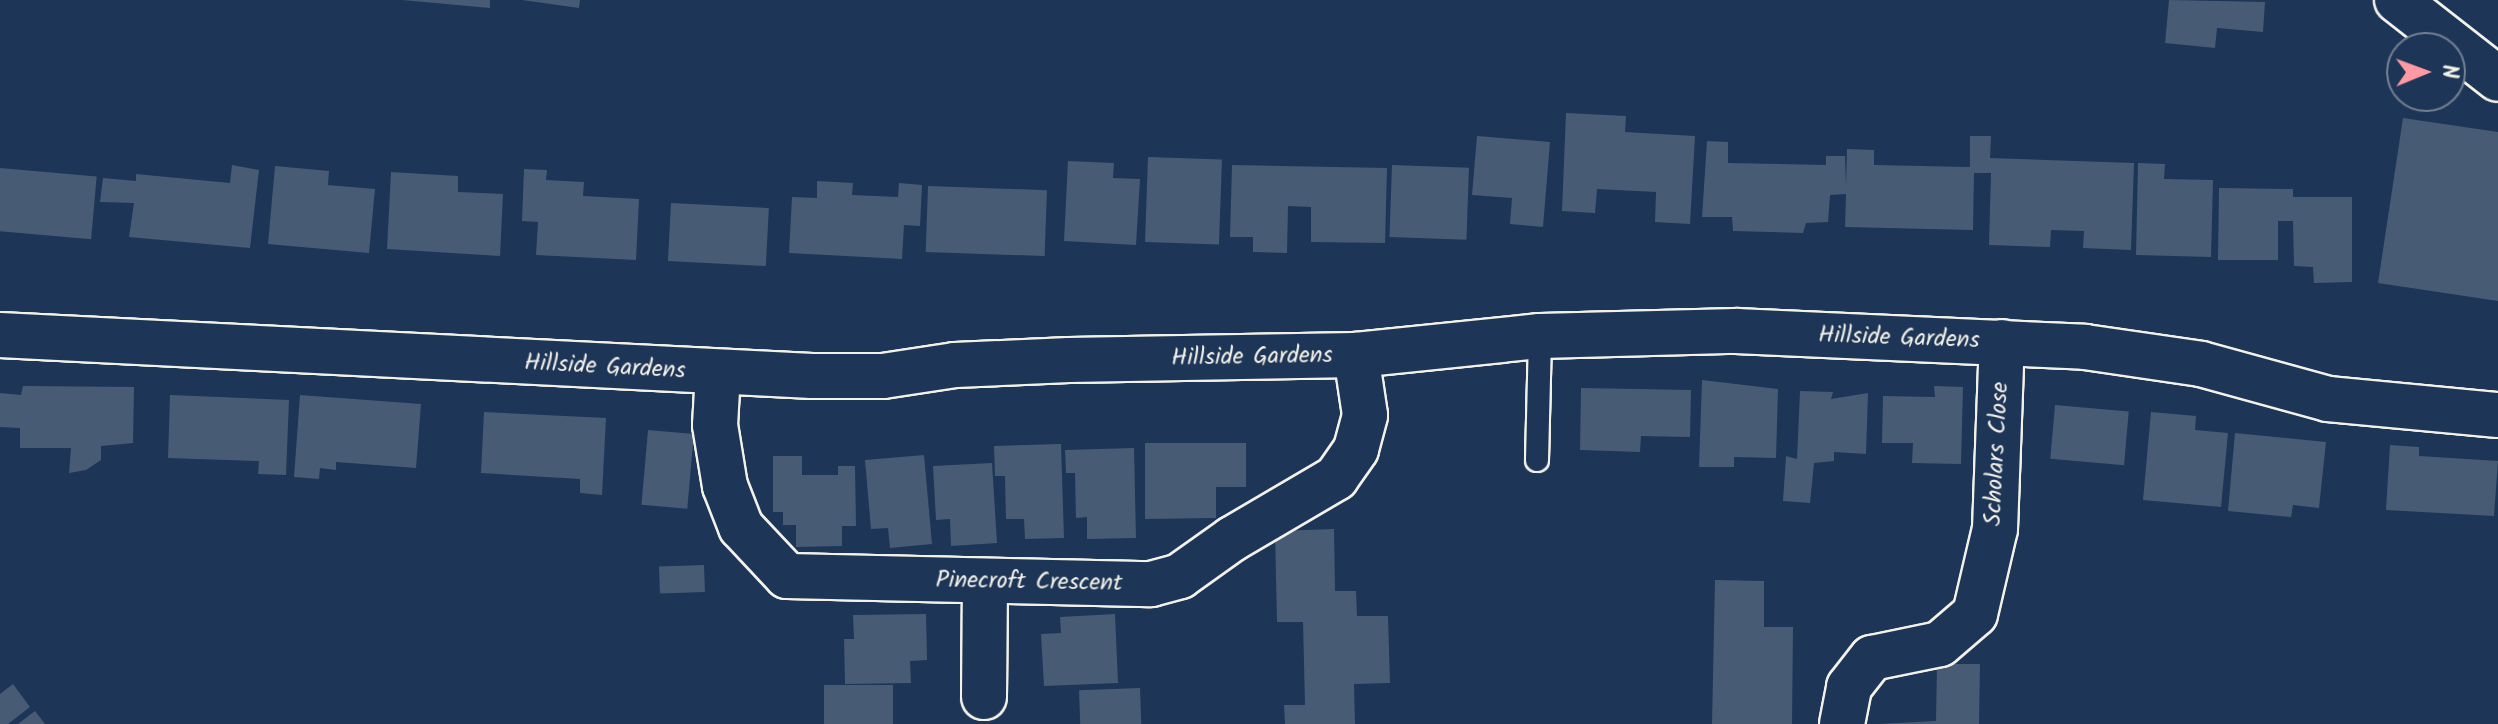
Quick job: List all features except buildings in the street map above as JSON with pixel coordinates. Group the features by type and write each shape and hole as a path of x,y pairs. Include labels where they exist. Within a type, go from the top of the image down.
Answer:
{"street":[{"path":"2397,0 2498,79"},
{"name":"Hillside Gardens","path":"0,335 718,373 883,376 983,364 1356,355 1540,336 1736,331 2085,347 2201,364 2328,399 2498,415"},
{"name":"Scholars Close","path":"1842,724 1849,687 1872,658 1940,644 1975,614 1995,529 2002,342"},
{"name":"Pinecroft Crescent","path":"718,373 715,425 725,486 741,527 787,576 1151,584 1180,576 1232,539 1336,478 1356,449 1365,415 1356,355"},
{"path":"984,697 985,581"}],"lane":[{"path":"1537,460 1540,336"}]}
